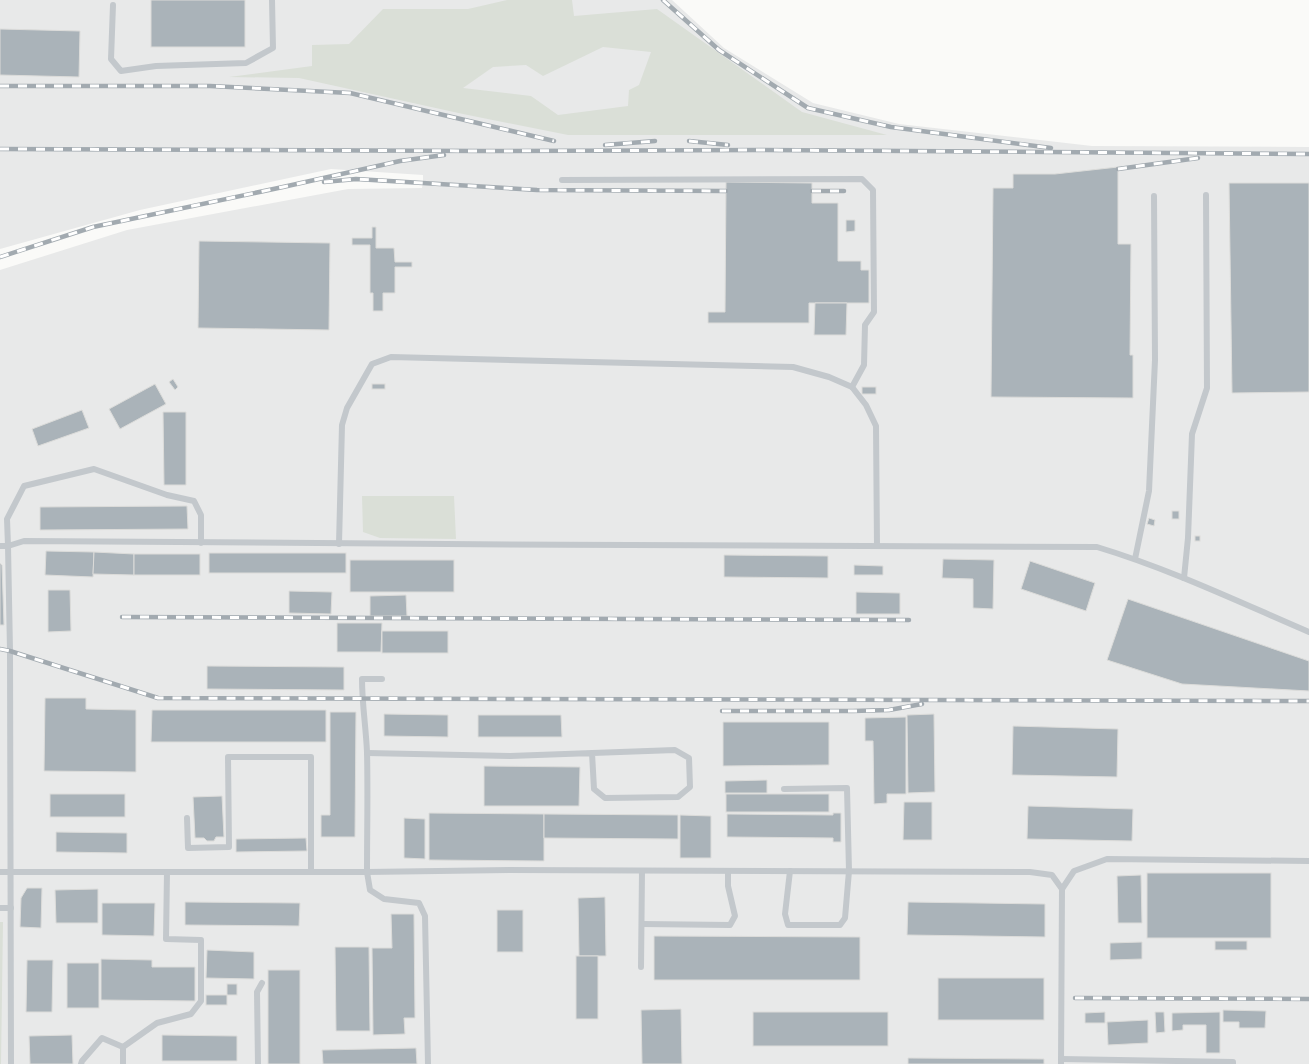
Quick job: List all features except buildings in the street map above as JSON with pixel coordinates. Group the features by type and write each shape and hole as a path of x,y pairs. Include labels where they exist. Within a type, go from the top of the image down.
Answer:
{"lane":[{"path":"113,5 111,59 121,71 156,66 246,63 273,48 272,0"},
{"path":"562,180 862,179 872,190 874,312 865,326 864,365 852,387"},
{"path":"1184,578 1188,538 1192,434 1207,388 1206,195"},
{"path":"1135,559 1149,491 1155,360 1154,196"},
{"path":"339,544 342,425 347,408 372,364 391,357 793,367 829,377 852,387 866,405 876,426 877,546"},
{"path":"11,1064 10,659 7,518 24,486 94,469 167,495 194,501 201,515 202,543"},
{"path":"0,546 8,546 24,541 339,544 1096,547 1135,559 1184,578 1309,632"},
{"path":"382,679 362,679 362,698 367,753 367,872 370,890 384,899 419,903 425,916 428,1064"},
{"path":"367,753 510,756 592,753 675,750 689,758 690,787 678,797 606,798 594,789 592,753"},
{"path":"188,818 188,848 229,847 228,757 311,757 311,871"},
{"path":"784,789 847,788 849,871 845,918 840,925 788,925 785,914 790,871"},
{"path":"1233,1064 1233,1062 1061,1062 1062,889 1074,871 1107,859 1309,861"},
{"path":"641,967 642,871"},
{"path":"642,924 730,925 735,916 728,886 728,871"},
{"path":"0,872 1030,872 1052,875 1062,889"},
{"path":"123,1047 157,1023 191,1014 201,1001 201,940 166,939 167,872"},
{"path":"0,908 11,908"},
{"path":"258,1064 257,992 262,983"},
{"path":"81,1064 102,1038 123,1047"},
{"path":"123,1047 123,1064"}],"shaded area":[{"path":"0,0 672,0 724,48 813,103 899,124 1092,146 1309,147 1309,1064 0,1064 0,270 127,230 348,189 422,188 423,175 331,169 140,210 0,249"},
{"path":"507,0 572,0 574,16 657,9 802,112 887,135 568,135 463,114 299,78 229,77 312,66 312,45 349,44 383,9 468,9","holes":["603,47 651,52 639,85 629,90 628,106 558,115 531,96 463,88 493,67 526,65 543,76"]},
{"path":"362,496 454,496 456,539 380,538 363,532"},
{"path":"0,922 3,922 1,1064 0,1064"}],"railway":[{"path":"663,0 719,50 808,108 891,127 1051,148"},
{"path":"0,86 210,86 350,93 554,141"},
{"path":"605,145 655,141"},
{"path":"689,141 728,145"},
{"path":"0,149 482,151 763,150 1309,154"},
{"path":"0,257 93,227 400,161 444,155"},
{"path":"1118,169 1198,158"},
{"path":"324,182 356,179 537,190 726,191"},
{"path":"812,191 844,191"},
{"path":"122,617 909,620"},
{"path":"0,649 158,698 1309,701"},
{"path":"722,711 889,710 922,704"},
{"path":"1075,998 1309,999"}]}
